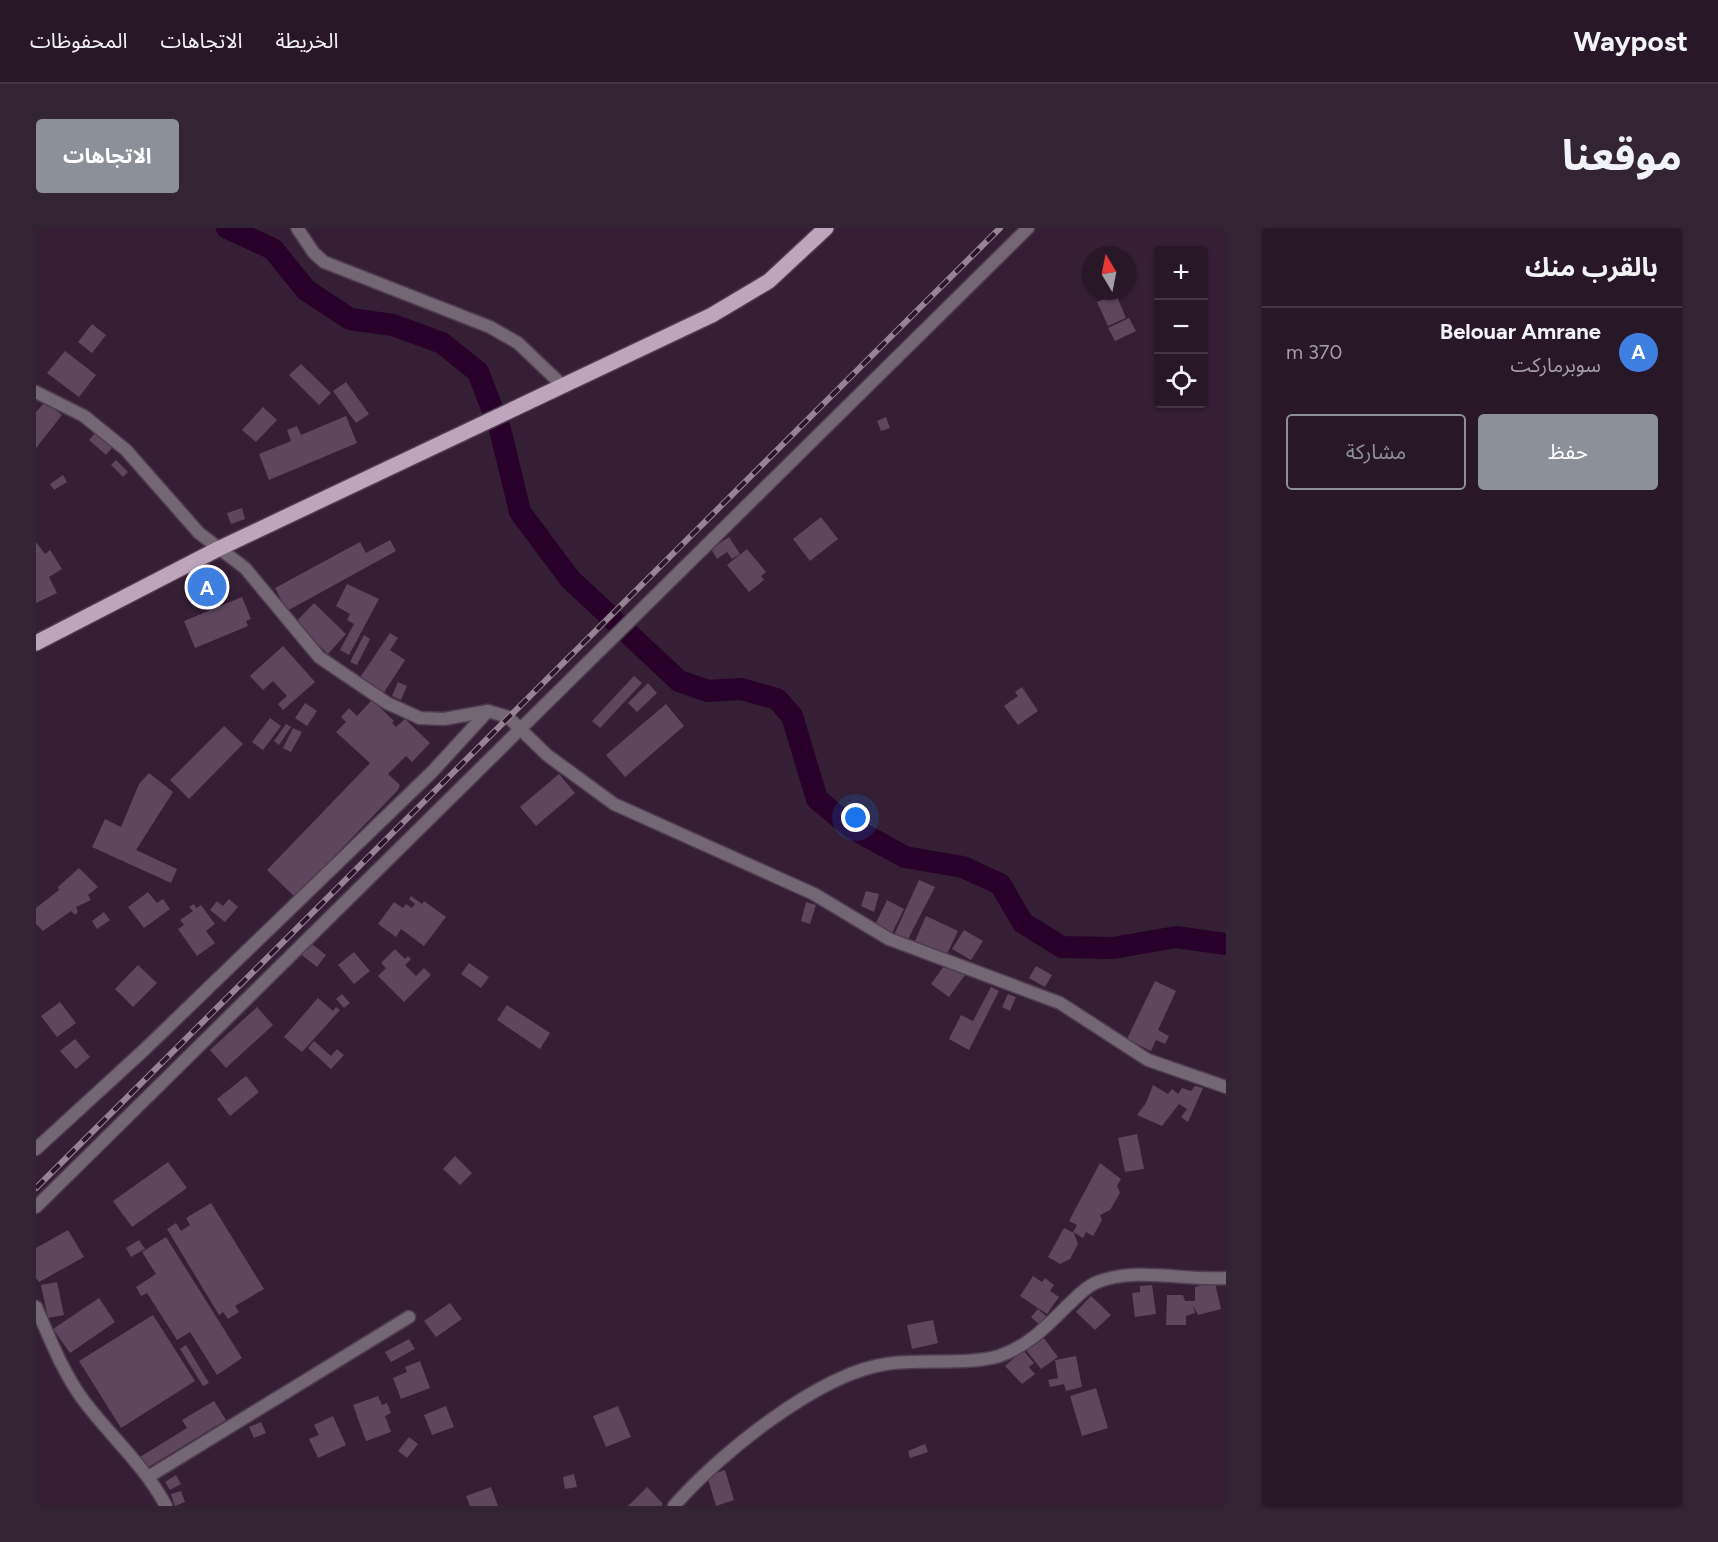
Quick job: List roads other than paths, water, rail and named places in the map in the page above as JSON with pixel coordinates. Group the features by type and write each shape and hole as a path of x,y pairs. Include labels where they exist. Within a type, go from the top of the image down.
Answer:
{"main road":[{"path":"36,643 218,549 712,315 769,281 826,228"}],"street":[{"path":"297,228 314,253 324,262 490,327 518,343 563,386"},
{"path":"36,1207 1028,228"},
{"path":"36,392 84,416 126,450 199,533 245,568 319,657 387,703 420,718 444,719 488,711 508,717 547,755 614,804 814,894 889,939 1060,1003 1148,1059 1226,1088"},
{"path":"36,1149 144,1050 432,772 488,711"},
{"path":"674,1506 692,1485 752,1431 830,1384 882,1364 913,1360 994,1357 1015,1351 1032,1340 1083,1291 1095,1283 1114,1277 1226,1278"},
{"path":"36,1307 59,1360 83,1400 148,1477 166,1506"},
{"path":"148,1477 409,1317"}],"waterway":[{"path":"227,228 273,249 306,290 350,319 393,325 442,343 478,372 500,429 520,512 570,579 679,681 708,691 741,689 777,699 792,716 817,799 852,828 905,857 963,867 1000,884 1023,923 1062,947 1113,948 1176,937 1226,944"}],"railway":[{"path":"36,1188 1000,228"}],"place":[{"name":"Belouar Amrane","path":"207,587"}]}
